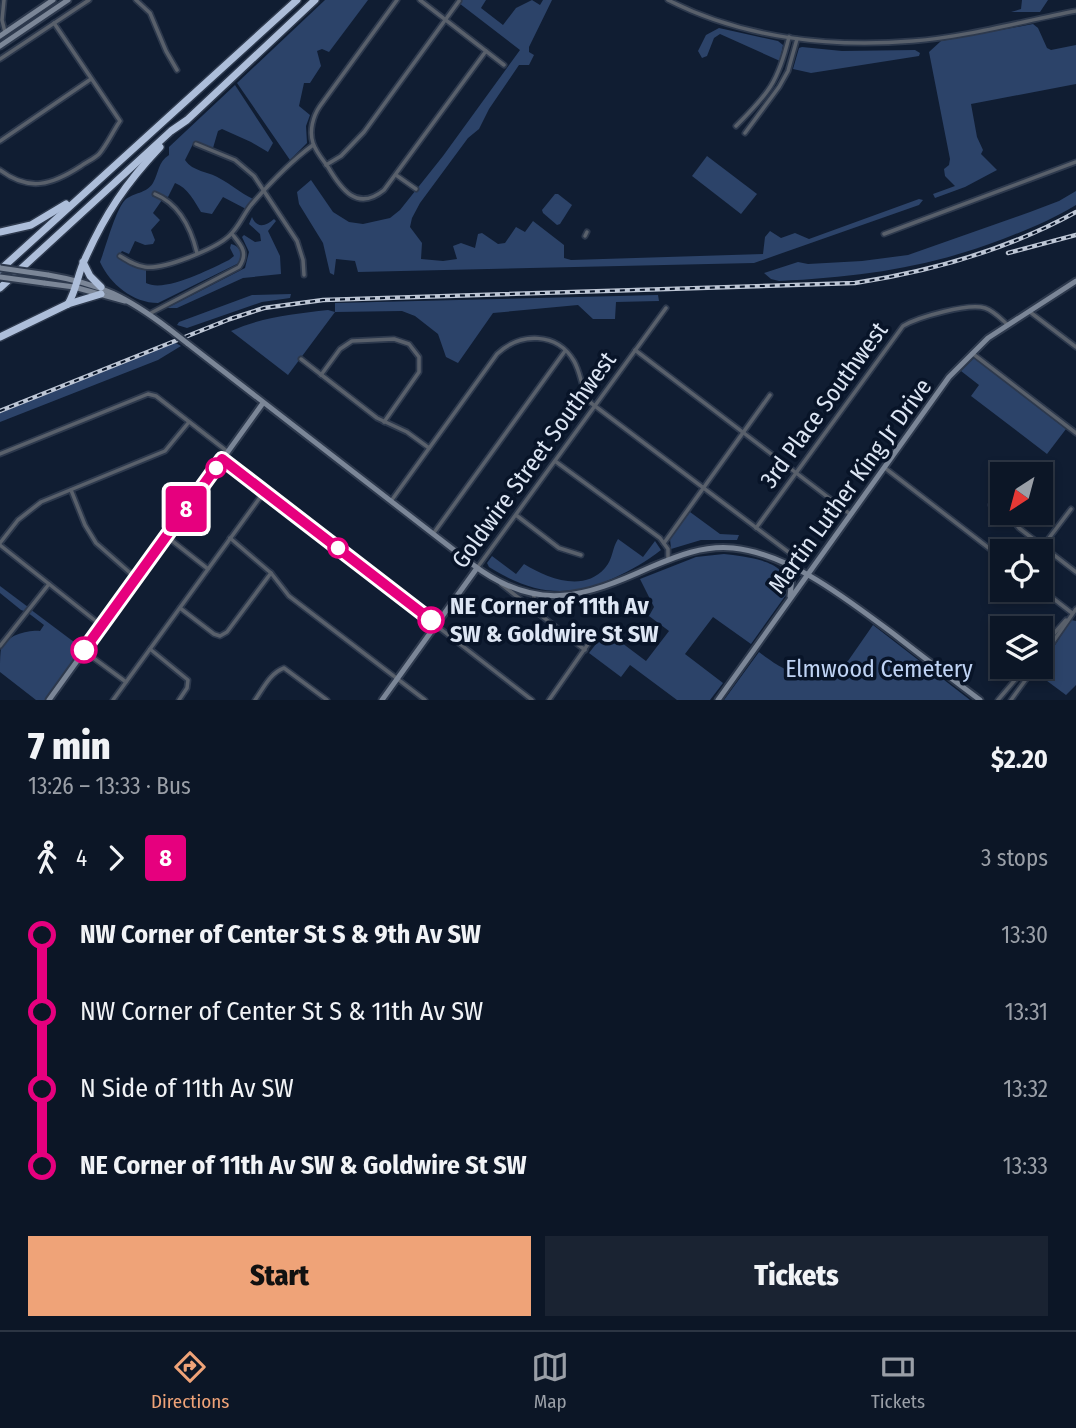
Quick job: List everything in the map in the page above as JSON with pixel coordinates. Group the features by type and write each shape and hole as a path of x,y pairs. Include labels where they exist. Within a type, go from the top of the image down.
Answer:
{"highway":[{"path":"0,269 297,0"},
{"path":"68,304 83,262 103,219 121,191 187,120 315,0"},
{"path":"0,288 171,131 187,120"},
{"path":"0,232 31,225 89,188"},
{"path":"0,337 101,290 83,262"}],"main road":[{"path":"2,34 53,0"},
{"path":"0,46 68,0"},
{"path":"0,269 48,275 129,301 500,583 534,595 554,597 587,593 683,554 717,547 766,555 820,581 980,700"},
{"path":"0,276 44,283 75,283"},
{"name":"Martin Luther King Jr Drive","path":"718,700 949,377 972,353 1008,325 1076,281"},
{"path":"48,700 263,403"},
{"path":"783,563 792,578 789,602"},
{"name":"Goldwire Street Southwest","path":"382,700 478,568"}],"street":[{"path":"2,34 4,0"},
{"path":"0,59 89,0"},
{"path":"136,0 150,13 177,70"},
{"path":"397,0 317,111 312,123 313,145 342,188 351,195 361,199 380,194 486,51"},
{"path":"420,0 504,65"},
{"path":"668,0 689,11 747,29 837,43 914,41 1076,11"},
{"path":"326,165 341,156 364,132 459,1"},
{"path":"0,170 29,184 49,183 62,178 99,154 120,121 54,23"},
{"path":"736,126 762,100 779,74 789,37"},
{"path":"745,133 788,71 797,38"},
{"path":"0,141 92,79"},
{"path":"195,144 241,163 250,170 297,241 304,275"},
{"path":"120,256 141,267 154,268 220,243 232,234 249,208 295,159 313,145"},
{"path":"884,234 1076,162"},
{"path":"396,175 416,188"},
{"path":"155,194 179,211 197,253"},
{"path":"149,314 242,264 245,256 243,247 232,234"},
{"name":"3rd Place Southwest","path":"756,528 902,326 919,318 972,306 989,309 1008,325"},
{"name":"Goldwire Street Southwest","path":"478,568 666,308"},
{"path":"1030,312 1076,347"},
{"path":"391,501 495,357 510,344 532,338 553,342 566,351 576,364 587,397 595,405 799,560"},
{"path":"321,374 340,349 352,341 394,339 410,344 419,357 419,372 384,422"},
{"path":"635,350 851,515"},
{"path":"433,534 566,351"},
{"path":"972,353 1076,433"},
{"path":"301,359 384,422 401,428 429,448"},
{"path":"0,454 148,394 156,396 228,452"},
{"path":"664,543 770,395"},
{"path":"102,626 0,544 28,510 71,489 165,451 189,422"},
{"path":"222,459 532,700"},
{"path":"555,461 664,543 668,549 668,560"},
{"path":"885,468 990,549"},
{"path":"71,489 85,525 96,543 136,578"},
{"path":"113,700 264,491"},
{"path":"1048,539 1071,509"},
{"path":"516,515 559,548 582,555"},
{"path":"1016,525 1034,539"},
{"path":"166,536 208,569"},
{"path":"230,538 271,573 289,596 425,700"},
{"path":"1053,554 1076,572"},
{"path":"180,607 220,636 227,632 271,573"},
{"path":"500,583 584,650"},
{"path":"0,646 49,584"},
{"path":"533,610 534,595"},
{"path":"1053,597 1074,611"},
{"path":"1053,635 1074,611"},
{"path":"1053,642 1074,611"},
{"path":"549,700 593,637"},
{"path":"150,649 188,680 187,688 178,700"},
{"path":"84,650 126,682"},
{"path":"255,700 279,669 288,670 320,698 327,700"},
{"path":"998,700 1016,679"},
{"path":"1011,700 1026,679"}],"green space":[{"path":"325,0 368,0 329,52 322,49 317,51 321,66 310,83 304,83 299,106 310,115 306,126 307,143 290,160 237,83"},
{"path":"455,0 486,0 481,8 503,25 516,8 532,0 540,5 543,0 552,0 529,47 529,52 534,55 529,65 519,65 489,109 479,129 468,138 412,218 410,227 422,243 421,259 457,259 453,246 461,243 475,248 478,234 482,233 498,244 505,243 516,227 525,232 533,221 564,245 564,258 571,260 763,254 765,237 770,231 781,238 795,233 809,239 919,199 923,200 919,205 754,263 358,272 355,261 336,259 334,275 330,273 323,243 299,204 297,192 311,180 333,212 349,222 363,224 390,218 400,210 443,156 520,50"},
{"path":"1022,0 1048,0 1040,12 1011,12 1021,9"},
{"path":"1033,24 1038,28 1047,48 1051,50 1076,45 1076,84 971,104 977,137 983,150 981,154 997,170 965,187 935,198 933,194 955,186 945,176 944,169 949,165 950,159 929,52 941,41"},
{"path":"719,28 778,41 783,45 780,61 720,34 714,38 707,56 702,58 698,51 706,35"},
{"path":"799,48 842,51 915,50 920,53 919,56 811,73 793,69"},
{"path":"235,85 273,143 268,152 222,129 218,131 213,148 194,142 185,160 192,167 215,176 253,199 246,209 223,197 212,214 201,212 187,191 175,183 168,197 155,193 152,196 162,200 153,213 160,220 151,230 155,240 153,244 145,245 135,241 129,254 122,251 118,257 134,267 146,270 146,283 154,285 188,279 229,260 234,256 231,244 239,249 242,258 239,263 158,303 131,296 116,285 100,262 118,212 125,200 153,183 161,164 169,155 169,147"},
{"path":"707,156 757,194 741,214 692,176"},
{"path":"1076,191 1076,205 1059,215 1003,239 947,257 893,269 837,277 779,281 764,273 798,262 808,264 862,261 908,255 1059,201"},
{"path":"555,194 572,205 557,225 542,210"},
{"path":"252,217 259,225 265,225 274,219 276,221 268,231 280,256 281,274 243,278 177,308 167,308 245,268 249,252 242,237 244,235 255,242 261,241 260,234 249,224"},
{"path":"291,294 290,298 262,302 187,328 177,325 252,295"},
{"path":"658,295 659,301 616,302 615,319 593,319 578,305 493,313 458,363 446,357 438,334 415,316 402,311 335,312 335,303"},
{"path":"328,310 335,312 288,375 231,331 278,317"},
{"path":"174,342 181,346 158,360 0,422 0,413"},
{"path":"974,358 1066,429 1047,454 971,396 979,385 961,371"},
{"path":"690,512 720,534 739,535 737,540 701,540 671,549 670,539"},
{"path":"618,539 643,557 655,541 661,550 614,578 597,585 565,591 535,588 520,583 489,567 487,563 492,556 516,574 524,564 565,581 586,580 605,568"},
{"path":"724,554 755,559 776,567 787,581 788,592 751,644 713,617 685,654 723,683 710,700 677,700 630,665 621,677 589,653 606,631 646,661 669,631 649,616 654,607 640,579 696,557"},
{"path":"0,586 28,607 24,611 21,610 0,593"},
{"path":"30,609 82,648 45,700 36,700 0,672 1,649 4,644 19,634 40,631 44,625 27,612"},
{"path":"1071,620 1076,621 1076,685 1066,695 1044,679 1053,679 1053,648"},
{"name":"Elmwood Cemetery","path":"873,625 970,700 724,700 759,652 789,671 806,672 841,665 848,661"}],"railway":[{"path":"0,411 230,319 264,308 323,300 855,283 913,272 969,257 1023,237 1076,212"},
{"path":"1008,253 1076,235"}],"bus line":[{"name":"8","path":"84,650 222,459 431,620"}],"place":[{"name":"NE Corner of 11th Av SW & Goldwire St SW","path":"431,620"}]}
